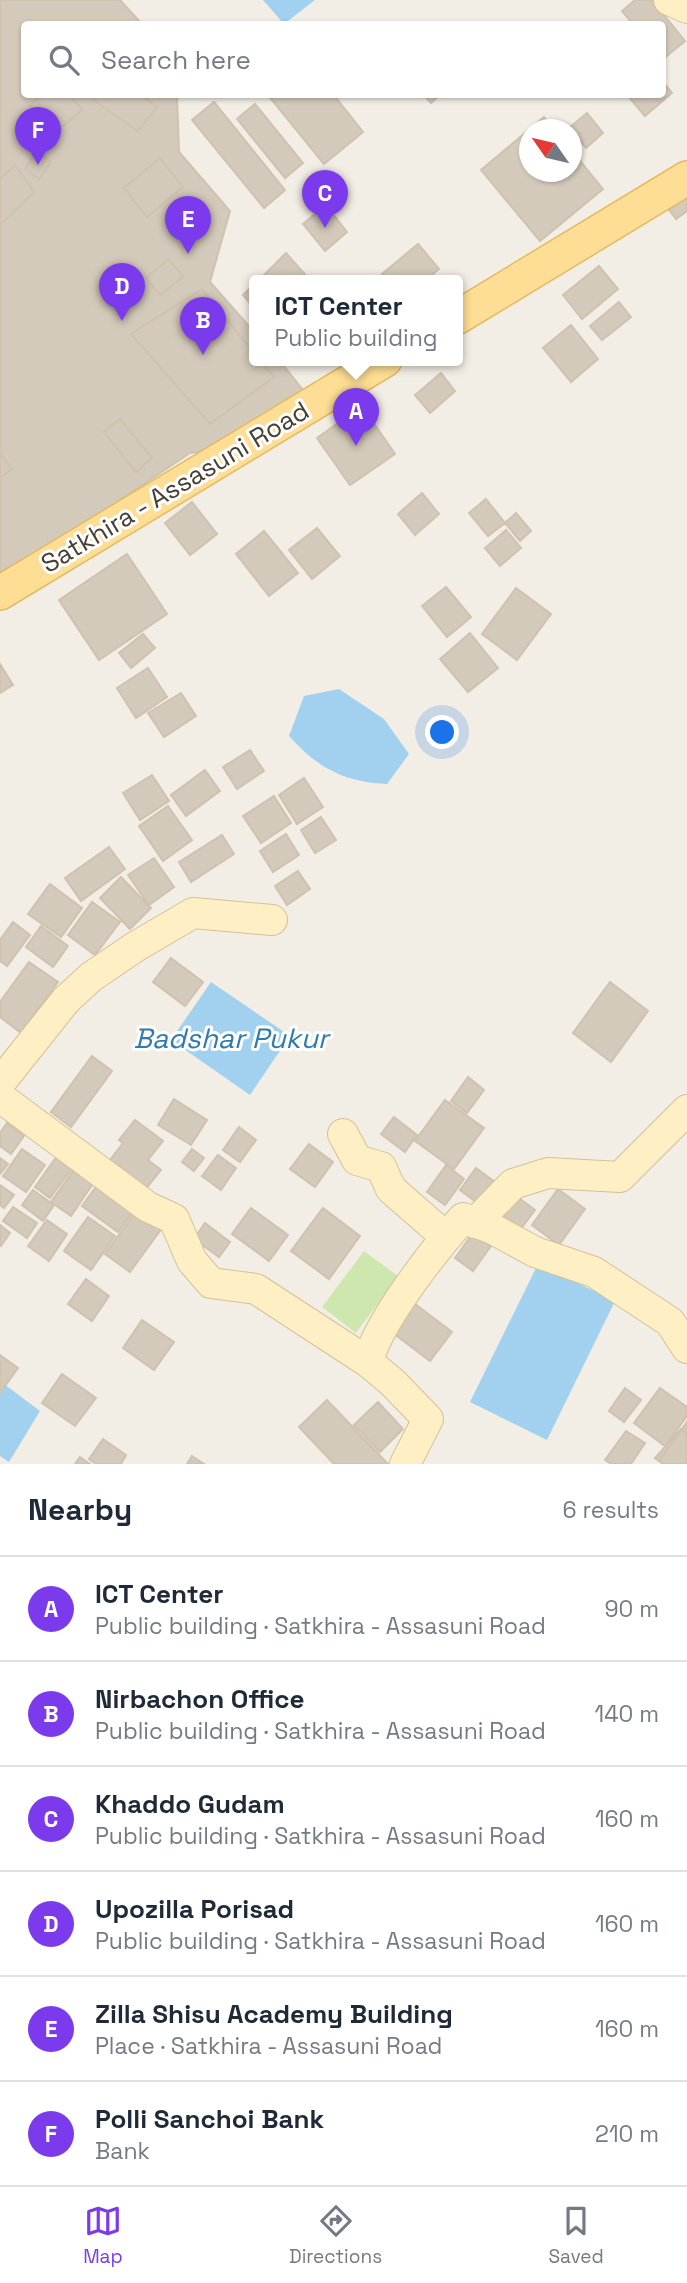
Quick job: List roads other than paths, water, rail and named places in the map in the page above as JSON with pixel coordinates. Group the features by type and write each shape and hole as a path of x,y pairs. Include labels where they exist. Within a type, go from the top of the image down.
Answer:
{"main road":[{"path":"463,313 687,178"},
{"name":"Satkhira - Assasuni Road","path":"0,593 375,366"}],"street":[{"path":"669,0 687,8"},
{"path":"0,1083 66,1000 91,976 135,947 192,913 272,920"},
{"path":"0,1097 148,1207 174,1219 192,1261 211,1283 256,1289 368,1362 428,1419 405,1464"},
{"path":"475,1223 513,1184 548,1173 620,1177 687,1110"},
{"path":"343,1134 357,1160 381,1167 391,1189 446,1237"},
{"path":"368,1362 378,1336 446,1237 463,1218 535,1252 594,1272 670,1322 687,1348"}],"water":[{"path":"263,0 315,0 288,21 281,21"},
{"path":"339,689 384,719 409,754 387,784 357,780 332,771 310,757 289,736 304,696"},
{"name":"Badshar Pukur","path":"211,982 290,1036 250,1095 171,1040"},
{"path":"538,1264 615,1301 547,1440 470,1402"},
{"path":"0,1381 40,1411 9,1462 0,1456"}],"place":[{"name":"Polli Sanchoi Bank","path":"38,165"},
{"name":"Khaddo Gudam","path":"325,228"},
{"name":"Zilla Shisu Academy Building","path":"188,254"},
{"name":"Upozilla Porisad","path":"122,321"},
{"name":"Nirbachon Office","path":"203,355"},
{"name":"ICT Center","path":"356,446"}]}
